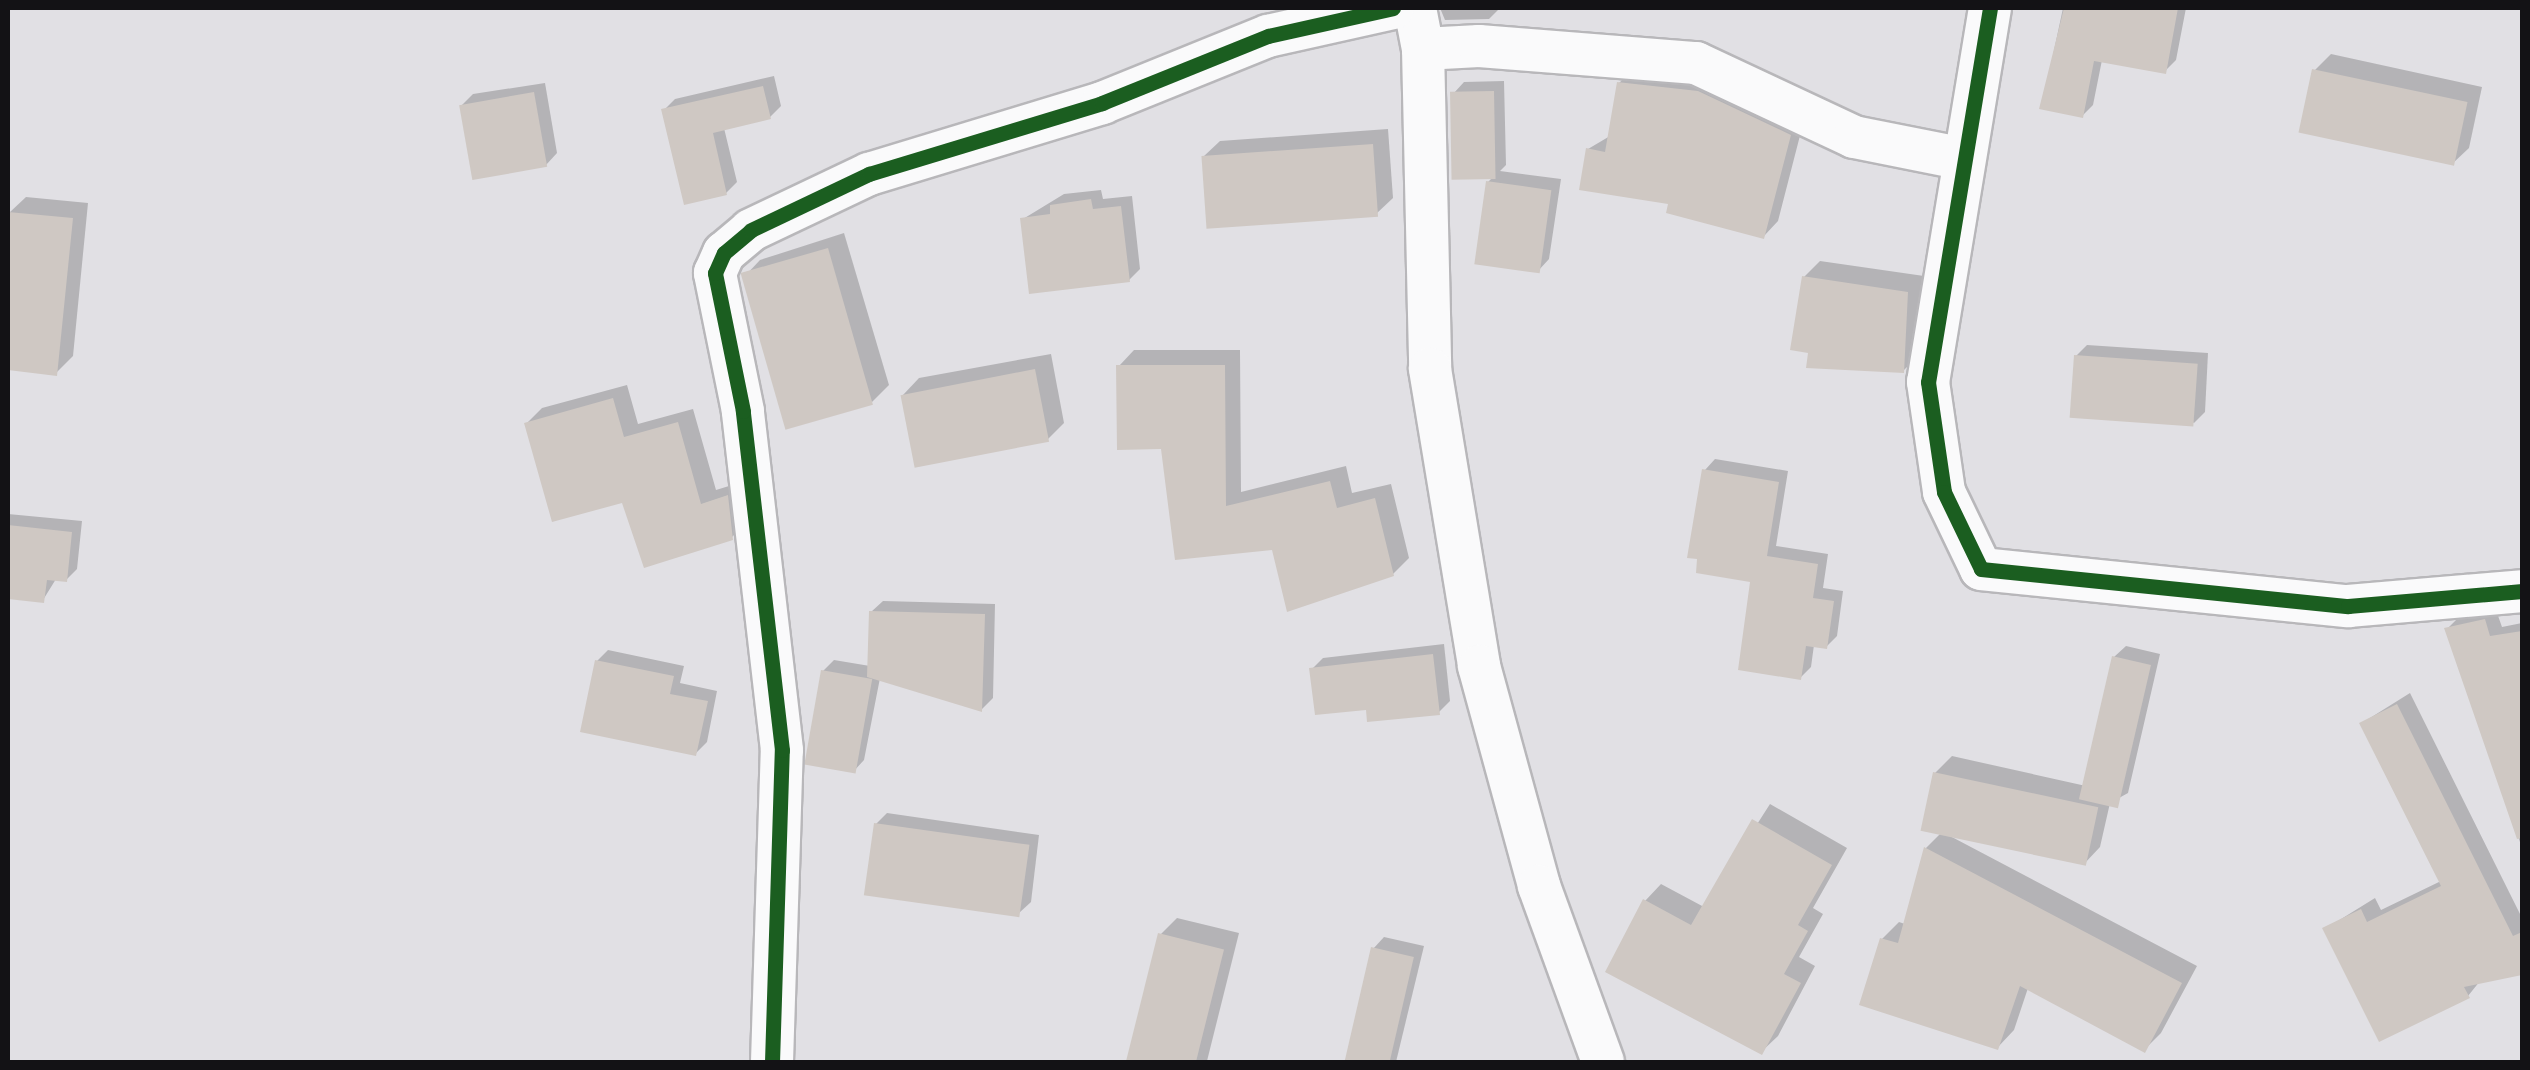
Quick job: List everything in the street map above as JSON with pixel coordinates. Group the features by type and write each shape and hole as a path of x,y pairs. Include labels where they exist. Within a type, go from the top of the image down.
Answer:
{"street":[{"path":"772,1062 782,750 743,411 714,272 724,253 751,230 868,174 1102,104 1268,36 1393,8"},
{"path":"1415,8 1423,49 1430,369 1479,666 1539,886 1602,1062"},
{"path":"1990,8 1928,382 1944,492 1981,569 2348,606 2522,591"},
{"path":"1423,49 1479,46 1696,63 1854,137 1964,159"}],"building":[{"path":"2064,8 2178,8 2166,74 2094,61 2083,118 2039,109"},
{"path":"2312,69 2468,102 2454,166 2298,133"},
{"path":"1617,82 1698,91 1791,135 1764,239 1666,213 1668,204 1579,190 1586,148 1605,152"},
{"path":"763,86 771,119 713,133 727,195 684,205 661,109"},
{"path":"1494,91 1496,179 1452,180 1450,92"},
{"path":"534,92 547,167 472,180 459,105"},
{"path":"1373,144 1378,217 1207,229 1201,156"},
{"path":"1486,181 1551,190 1540,273 1474,264"},
{"path":"1091,199 1093,209 1121,206 1130,282 1029,294 1020,218 1050,214 1050,205"},
{"path":"8,212 73,218 57,376 8,370"},
{"path":"828,248 873,405 785,430 741,273"},
{"path":"1802,276 1908,292 1904,373 1806,368 1808,353 1790,350"},
{"path":"2074,355 2198,364 2193,426 2070,418"},
{"path":"1116,365 1225,365 1226,506 1330,481 1337,508 1375,498 1394,576 1287,612 1272,550 1175,560 1161,449 1117,450"},
{"path":"1035,369 1049,442 915,468 901,395"},
{"path":"613,398 624,437 678,422 701,504 728,495 733,540 644,568 622,503 552,522 524,423"},
{"path":"1702,469 1779,482 1767,556 1818,564 1813,598 1834,601 1827,649 1806,646 1801,680 1738,670 1750,582 1696,573 1697,559 1687,558"},
{"path":"8,525 72,532 67,582 47,580 44,603 8,599"},
{"path":"869,611 985,614 982,712 867,677"},
{"path":"2485,619 2490,636 2522,631 2522,838 2517,839 2444,628"},
{"path":"1433,654 1440,715 1367,722 1366,710 1315,715 1309,668"},
{"path":"2112,656 2151,665 2118,808 2079,799"},
{"path":"595,660 674,676 670,694 708,701 696,756 580,732"},
{"path":"821,670 872,679 856,774 804,765"},
{"path":"2397,704 2513,936 2522,932 2522,975 2464,987 2470,998 2379,1042 2322,928 2361,909 2367,922 2441,886 2359,723"},
{"path":"1933,772 2098,807 2086,866 1921,831"},
{"path":"1752,819 1832,865 1798,925 1808,931 1784,974 1801,983 1762,1055 1605,972 1643,899 1691,925"},
{"path":"874,823 1029,845 1019,917 864,895"},
{"path":"1924,847 2182,983 2145,1053 2020,986 1998,1050 1859,1005 1880,938 1898,943"},
{"path":"1158,933 1224,949 1196,1062 1126,1062"},
{"path":"1371,947 1414,957 1390,1062 1344,1062"}],"cycle path":[{"path":"772,1062 782,750 743,411 715,273 724,253 751,230 869,174 1102,103 1268,36 1393,8"},
{"path":"1990,8 1928,382 1944,492 1981,569 2348,606 2522,591"}]}
